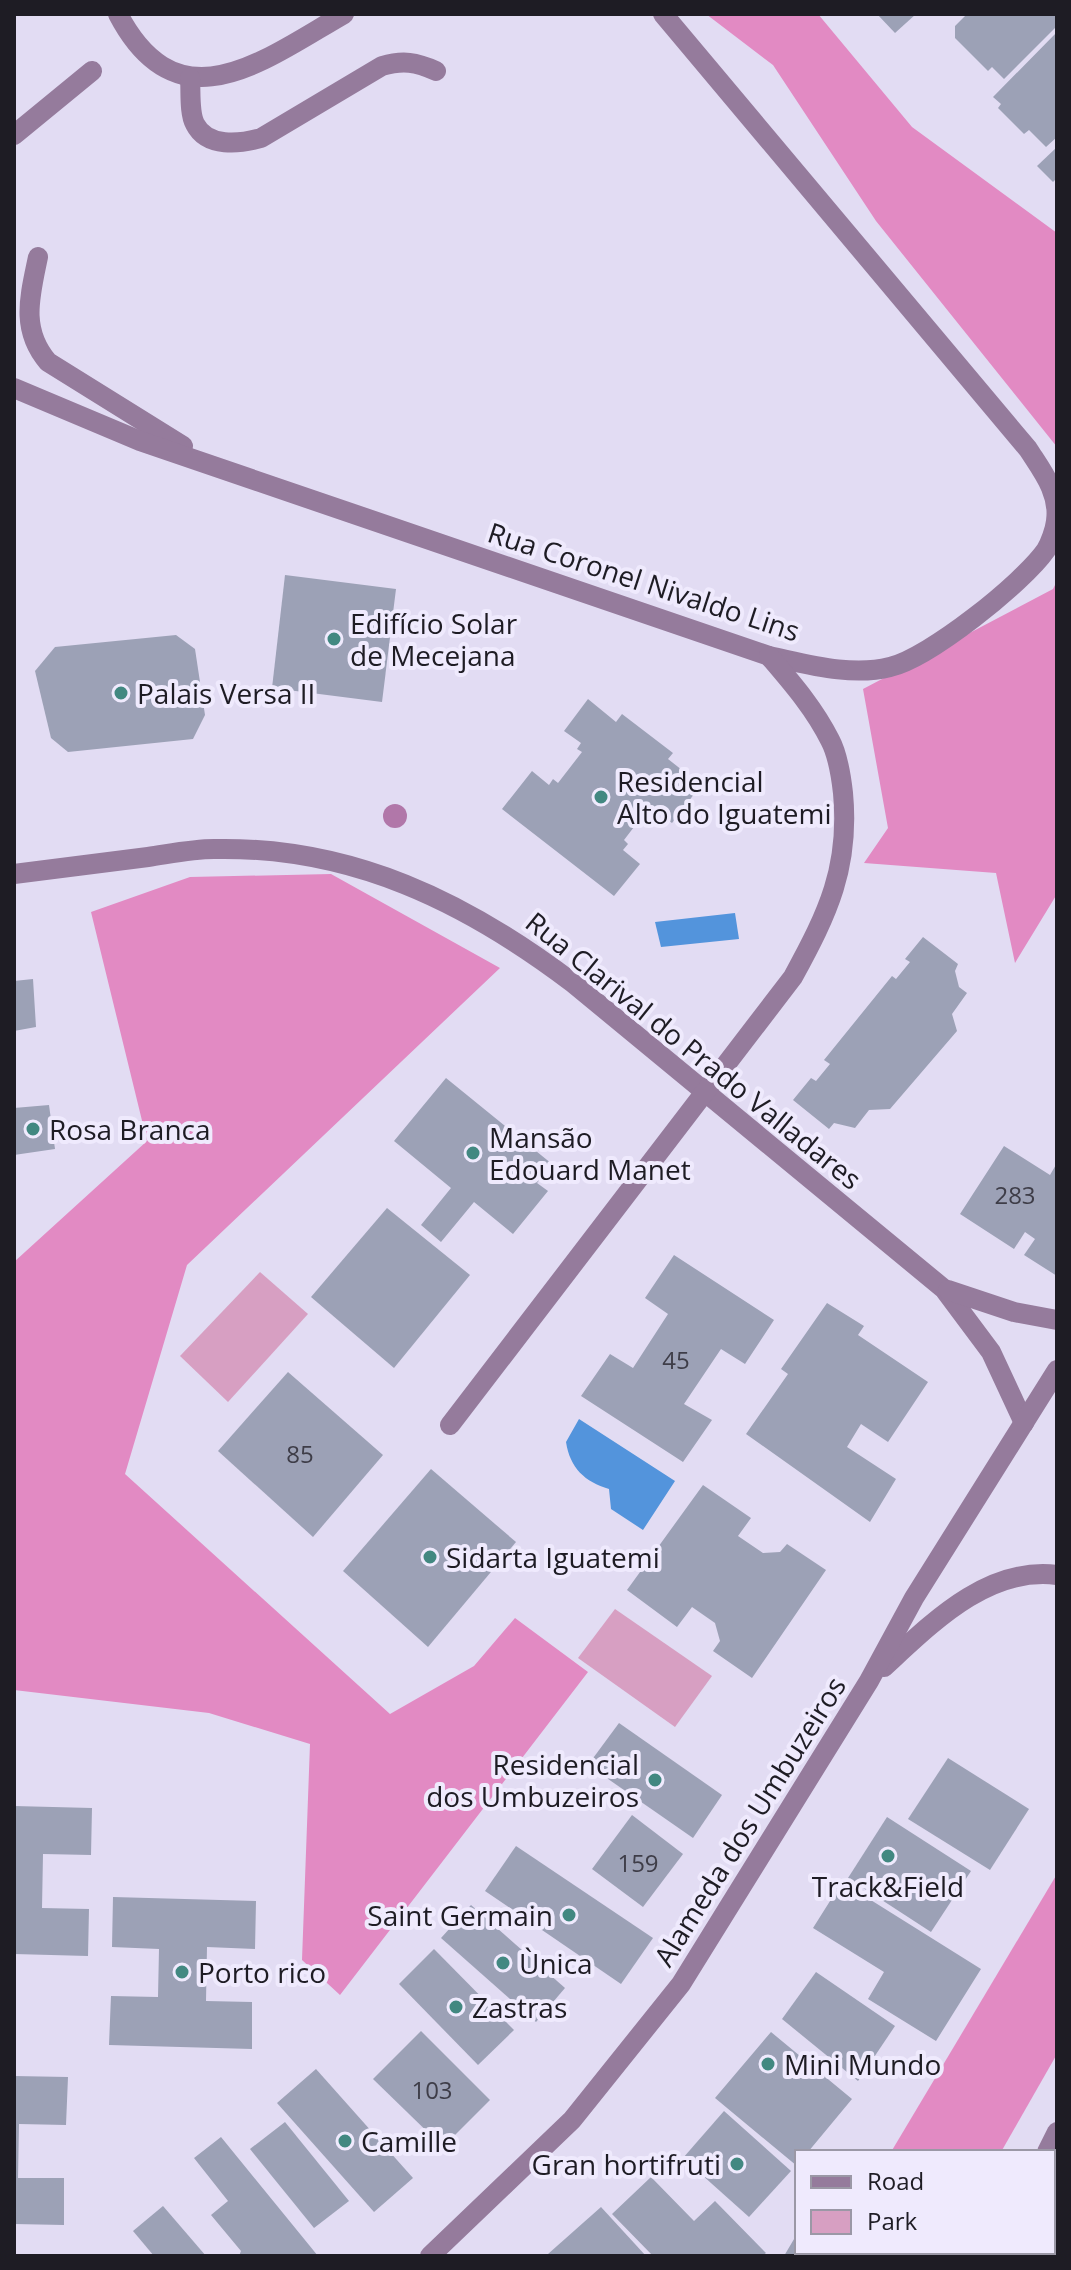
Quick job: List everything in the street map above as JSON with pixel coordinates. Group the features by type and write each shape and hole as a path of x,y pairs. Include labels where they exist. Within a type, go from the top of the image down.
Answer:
{"street":[{"path":"118,14 131,39 159,64 190,78 222,76 262,61 344,14"},
{"name":"Rua Coronel Nivaldo Lins","path":"14,388 140,441 769,656 850,669 890,668 931,649 960,629 1047,549 1056,520 1053,488 1028,449 663,14"},
{"path":"190,78 194,124 205,135 223,143 242,144 261,138 382,66 399,61 417,62 436,71"},
{"path":"14,135 92,71"},
{"path":"38,257 28,305 28,327 35,346 48,362 210,463"},
{"path":"450,1425 793,977 824,920 842,869 846,823 841,775 832,743 805,698 769,656"},
{"name":"Rua Clarival do Prado Valladares","path":"14,874 213,849 284,852 359,866 439,897 515,939 706,1091 944,1289 991,1352 1024,1423"},
{"name":"Rua Clarival do Prado Valladares","path":"944,1289 1014,1312 1057,1320"},
{"name":"Alameda dos Umbuzeiros","path":"430,2256 572,2120 681,1984 869,1681 914,1598 1057,1370"},
{"path":"869,1681 926,1628 971,1595 1010,1578 1057,1575"},
{"path":"1048,2150 1057,2132"}],"green space":[{"path":"260,1272 308,1314 228,1402 180,1356"},
{"path":"615,1609 712,1676 675,1727 578,1658"}],"shaded area":[{"path":"706,14 818,14 912,127 1057,233 1057,447 876,221 773,65"},
{"path":"1057,581 1057,894 1015,963 996,873 864,863 888,828 863,689 1053,589"},
{"path":"331,874 500,968 187,1265 125,1474 390,1714 474,1666 515,1618 588,1672 340,1995 302,1960 310,1744 209,1713 14,1690 14,1262 147,1141 91,912 190,877"},
{"path":"1057,1874 1057,2054 1002,2150 892,2150"}],"water":[{"path":"735,913 739,939 661,947 655,922"},
{"path":"579,1419 675,1481 643,1530 611,1509 609,1489 586,1478 575,1466 566,1442"}],"building":[{"path":"877,14 916,14 895,33"},
{"path":"967,14 1057,14 1057,26 1004,79 992,67 988,71 955,38 955,26"},
{"path":"1057,32 1057,137 1046,147 1029,130 1024,134 998,108 1001,104 993,97"},
{"path":"1057,147 1057,178 1053,182 1037,166"},
{"name":"Edifício Solar de Mecejana","path":"285,575 396,589 382,702 272,688"},
{"name":"Palais Versa II","path":"176,635 195,649 205,715 193,739 68,752 51,738 35,671 55,647"},
{"name":"Residencial Alto do Iguatemi","path":"588,699 616,722 622,714 673,753 668,759 701,785 672,823 656,811 653,815 647,810 624,840 628,844 623,850 640,864 614,896 502,809 532,771 549,785 553,779 558,783 582,752 577,749 581,743 564,731"},
{"path":"923,937 958,964 955,971 959,987 967,993 952,1014 957,1031 890,1109 869,1110 855,1128 834,1123 829,1129 793,1100 811,1078 816,1081 830,1064 824,1060 892,976 896,979 910,962 905,959"},
{"path":"33,979 36,1027 14,1031 14,981"},
{"name":"Mansão Edouard Manet","path":"446,1078 552,1164 537,1183 548,1191 513,1234 474,1202 441,1242 421,1225 451,1188 394,1141"},
{"name":"Rosa Branca","path":"49,1105 55,1149 14,1155 14,1108"},
{"path":"1004,1146 1050,1175 1057,1163 1057,1276 1024,1255 1035,1239 1025,1232 1014,1249 960,1214"},
{"path":"387,1208 470,1275 394,1368 311,1297"},
{"path":"674,1255 774,1320 745,1364 721,1349 684,1404 712,1420 683,1462 581,1396 610,1354 633,1368 668,1314 645,1298"},
{"path":"827,1303 864,1326 858,1335 928,1382 888,1442 861,1424 847,1447 896,1479 870,1522 746,1434 788,1374 781,1369"},
{"path":"288,1372 383,1455 313,1537 218,1451"},
{"name":"Sidarta Iguatemi","path":"431,1469 516,1542 428,1647 343,1571"},
{"path":"703,1485 751,1518 738,1536 763,1553 780,1552 787,1544 826,1570 752,1678 713,1651 720,1641 715,1623 692,1607 677,1627 627,1590"},
{"name":"Residencial dos Umbuzeiros","path":"619,1723 722,1795 693,1838 588,1765"},
{"path":"948,1758 1029,1809 990,1870 908,1819"},
{"path":"14,1806 92,1808 91,1855 43,1854 42,1908 89,1909 88,1956 14,1954"},
{"path":"632,1815 683,1854 643,1907 592,1869"},
{"path":"887,1817 971,1871 931,1932 848,1878"},
{"name":"Saint Germain","path":"516,1846 653,1938 621,1984 485,1891"},
{"path":"842,1882 981,1969 936,2041 868,1999 884,1972 813,1928"},
{"name":"Porto rico","path":"113,1897 256,1901 255,1949 207,1947 206,2001 252,2002 252,2049 109,2045 111,1996 158,1997 159,1949 112,1947"},
{"name":"Ùnica","path":"471,1905 565,1988 536,2022 441,1938"},
{"name":"Zastras","path":"434,1949 514,2030 478,2065 399,1984"},
{"path":"816,1972 895,2026 858,2081 782,2019"},
{"path":"421,2031 490,2100 443,2147 373,2079"},
{"path":"771,2032 852,2099 810,2150 795,2150 795,2164 715,2098"},
{"name":"Camille","path":"316,2069 413,2178 374,2212 277,2103"},
{"path":"14,2076 68,2077 66,2125 19,2124 18,2178 64,2178 64,2225 14,2224"},
{"name":"Gran hortifruti","path":"724,2111 791,2171 749,2217 683,2158"},
{"path":"285,2122 349,2201 314,2228 250,2149"},
{"path":"221,2137 318,2256 239,2256 241,2251 211,2215 228,2201 194,2158"},
{"path":"651,2177 694,2221 715,2201 766,2253 762,2256 653,2256 612,2214"},
{"path":"163,2206 206,2256 154,2256 133,2231"},
{"path":"601,2207 646,2256 548,2254"},
{"path":"795,2237 795,2254 835,2256 784,2256"}],"place":[{"name":"Edifício Solar de Mecejana","path":"334,639"},
{"name":"Palais Versa II","path":"121,693"},
{"name":"Residencial Alto do Iguatemi","path":"601,797"},
{"name":"Rosa Branca","path":"33,1129"},
{"name":"Mansão Edouard Manet","path":"473,1153"},
{"name":"Sidarta Iguatemi","path":"430,1557"},
{"name":"Residencial dos Umbuzeiros","path":"655,1780"},
{"name":"Track&Field","path":"888,1856"},
{"name":"Saint Germain","path":"569,1915"},
{"name":"Ùnica","path":"503,1963"},
{"name":"Porto rico","path":"182,1972"},
{"name":"Zastras","path":"456,2007"},
{"name":"Mini Mundo","path":"768,2064"},
{"name":"Camille","path":"345,2141"},
{"name":"Gran hortifruti","path":"737,2164"}]}
